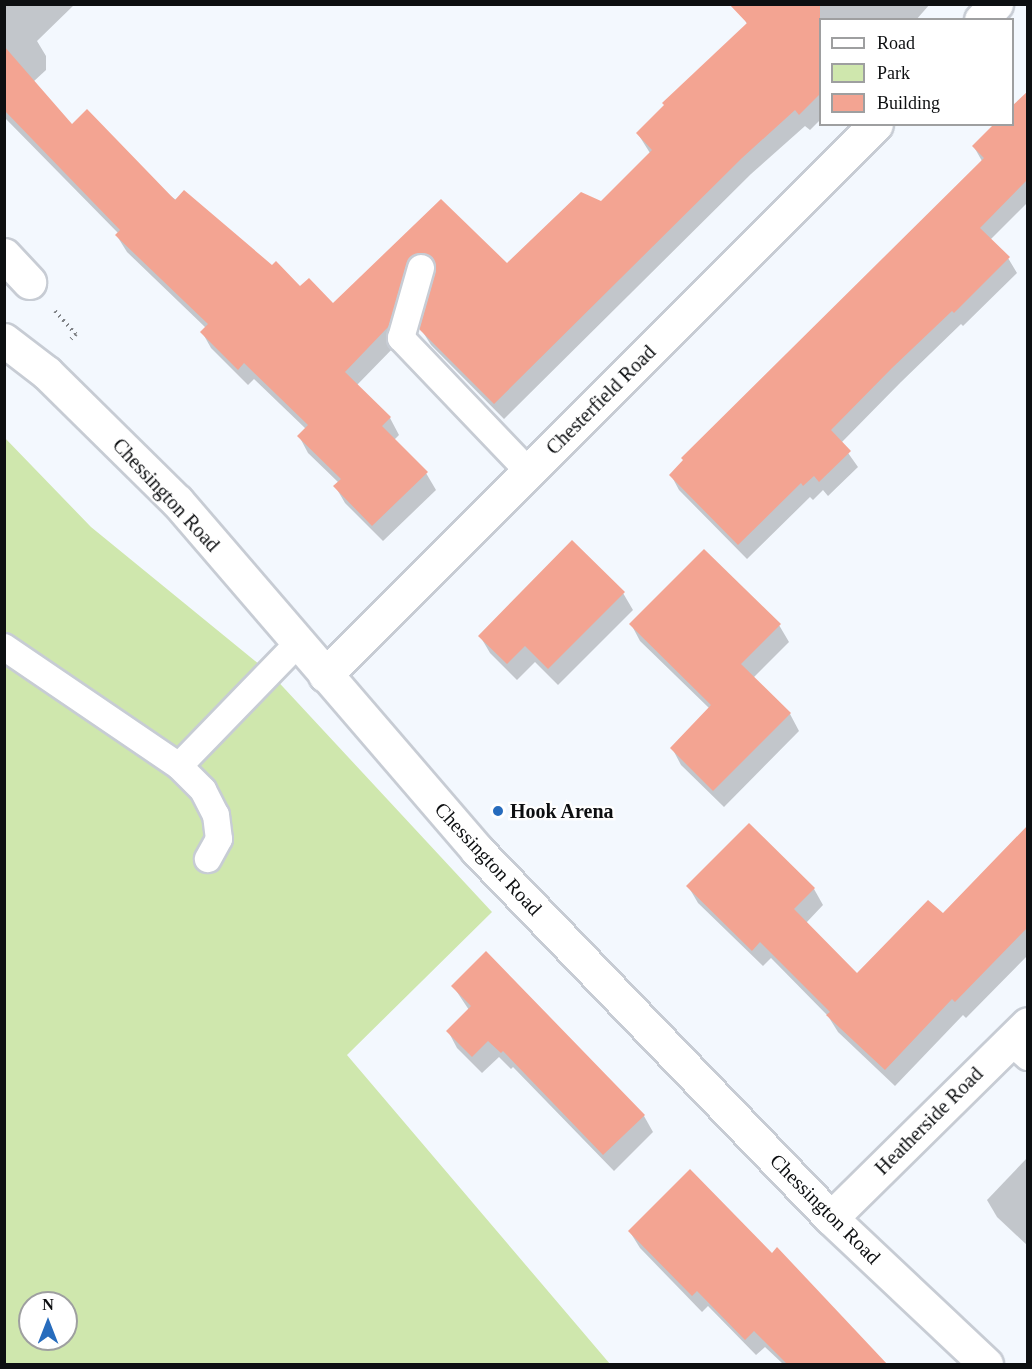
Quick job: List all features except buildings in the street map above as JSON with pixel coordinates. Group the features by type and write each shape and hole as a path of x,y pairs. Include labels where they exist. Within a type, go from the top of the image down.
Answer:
{"main road":[{"path":"983,18 996,4"},
{"name":"Chesterfield Road","path":"325,675 874,126"},
{"path":"4,255 29,282"},
{"name":"Chessington Road","path":"4,340 47,373 177,501 477,850 831,1218 986,1365"},
{"name":"Heatherside Road","path":"831,1218 1022,1041"}],"lane":[{"path":"421,268 401,338 529,472"},
{"path":"179,766 298,643"},
{"path":"4,647 179,766 203,789 216,815 219,839 208,859"}],"green space":[{"path":"4,437 91,527 271,674 492,912 347,1055 610,1364 5,1364"}],"place":[{"name":"Hook Arena","path":"498,811"}]}
